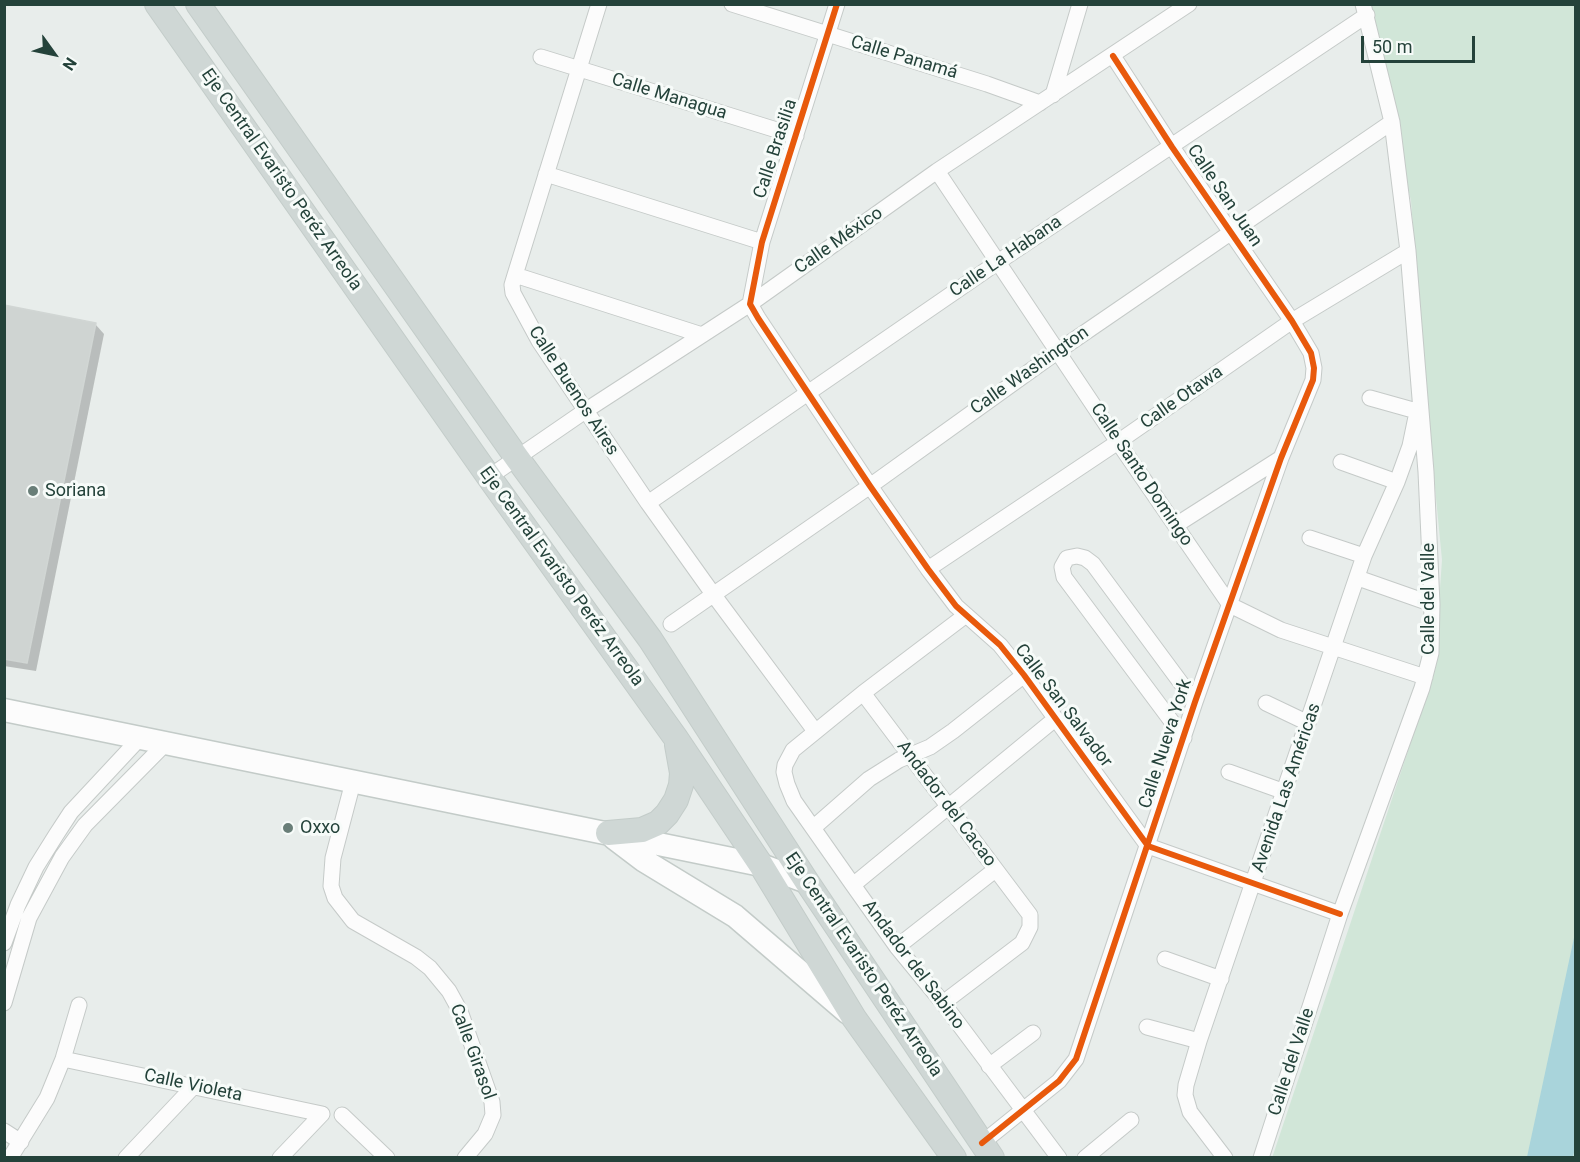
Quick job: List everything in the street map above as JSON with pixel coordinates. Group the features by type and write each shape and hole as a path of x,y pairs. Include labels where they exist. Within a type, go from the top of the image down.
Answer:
{"main road":[{"name":"Eje Central Evaristo Peréz Arreola","path":"157,4 489,477 675,737 761,865 854,1018 954,1158"},
{"name":"Eje Central Evaristo Peréz Arreola","path":"198,4 518,459 650,639 807,882 987,1150"},
{"path":"326,244 353,225"},
{"path":"4,710 761,865 807,882"},
{"path":"608,833 642,830 658,824 668,814 676,800 682,773 675,737"},
{"path":"608,833 643,860 735,916 854,1018"}],"street":[{"name":"Calle Buenos Aires","path":"599,4 512,285 513,293 518,306 585,411 648,503 712,594 815,731"},
{"name":"Calle Panamá","path":"732,4 987,84 1046,99"},
{"name":"Calle Brasilia","path":"750,304 762,242 837,4"},
{"path":"1046,99 1080,4"},
{"name":"Calle México","path":"489,477 585,411 750,304 937,171 1189,4"},
{"path":"1365,10 1392,122"},
{"name":"Calle La Habana","path":"648,503 998,262 1172,147 1365,10"},
{"name":"Calle San Juan","path":"1113,56 1172,147 1292,321 1311,354"},
{"name":"Calle Managua","path":"541,57 796,136"},
{"name":"Calle Washington","path":"671,624 870,486 1058,351 1392,122"},
{"name":"Calle del Valle","path":"1261,1158 1340,914 1425,677 1431,653 1432,604 1427,483 1418,412 1408,251 1392,122"},
{"name":"Calle Santo Domingo","path":"937,171 1230,605 1281,630 1425,677"},
{"path":"546,174 762,242"},
{"name":"Calle Otawa","path":"928,569 1118,442 1292,321 1408,251"},
{"path":"515,275 702,335"},
{"name":"Calle San Salvador","path":"750,304 870,486 928,569 966,615 1000,645 1024,675 1148,846"},
{"name":"Calle Nueva York","path":"987,1150 1022,1111 1059,1081 1076,1059 1281,458 1313,380 1314,368 1311,354"},
{"path":"1370,398 1418,412"},
{"name":"Avenida Las Américas","path":"1217,1155 1190,1112 1185,1095 1199,1041 1364,556 1397,482 1410,446 1418,412"},
{"path":"1176,525 1281,458"},
{"path":"1341,462 1397,482"},
{"path":"1310,538 1364,556"},
{"path":"1184,738 1064,577 1062,567 1067,558 1077,556 1093,564 1196,702"},
{"path":"1358,578 1432,604"},
{"path":"815,731 966,615"},
{"path":"813,828 869,779 953,731 1024,675"},
{"name":"Andador del Cacao","path":"863,693 1030,915 1030,927 1022,943 943,1003"},
{"path":"1266,703 1308,723"},
{"path":"853,885 1055,719"},
{"name":"Andador del Sabino","path":"815,731 793,750 785,765 786,784 813,828 897,947 943,1003 1059,1158"},
{"path":"4,943 31,876 71,812 140,738"},
{"path":"4,1003 30,918 62,858 85,825 166,743"},
{"path":"1229,772 1285,792"},
{"name":"Calle Girasol","path":"353,782 333,858 331,886 335,898 353,921 416,957 430,968 449,991 460,1011 492,1102 493,1115 485,1134 465,1158"},
{"path":"1148,846 1340,914"},
{"path":"897,947 995,870"},
{"path":"1165,959 1221,979"},
{"path":"10,1158 47,1098 63,1059 79,1005"},
{"path":"1147,1027 1199,1041"},
{"path":"989,1066 1033,1032"},
{"name":"Calle Violeta","path":"63,1059 322,1114 280,1158"},
{"path":"126,1158 194,1086"},
{"path":"342,1115 387,1158"},
{"path":"1085,1158 1131,1120"},
{"path":"4,1131 21,1142"}],"green space":[{"path":"1365,5 1575,5 1575,1157 1272,1158 1434,673 1442,560 1424,374 1411,201"}],"water":[{"path":"1575,933 1575,1148 1573,1157 1527,1157"}],"building":[{"name":"Soriana","path":"4,305 96,323 27,663 4,659"}],"cycle path":[{"path":"837,4 762,242 750,304 870,486 928,569 956,606 1000,645 1024,675 1148,846 1340,914"},
{"path":"982,1143 1059,1081 1076,1059 1195,702 1281,458 1313,380 1314,368 1311,353 1292,321 1172,147 1113,56"}],"place":[{"name":"Soriana","path":"33,491"},
{"name":"Oxxo","path":"288,828"}]}
